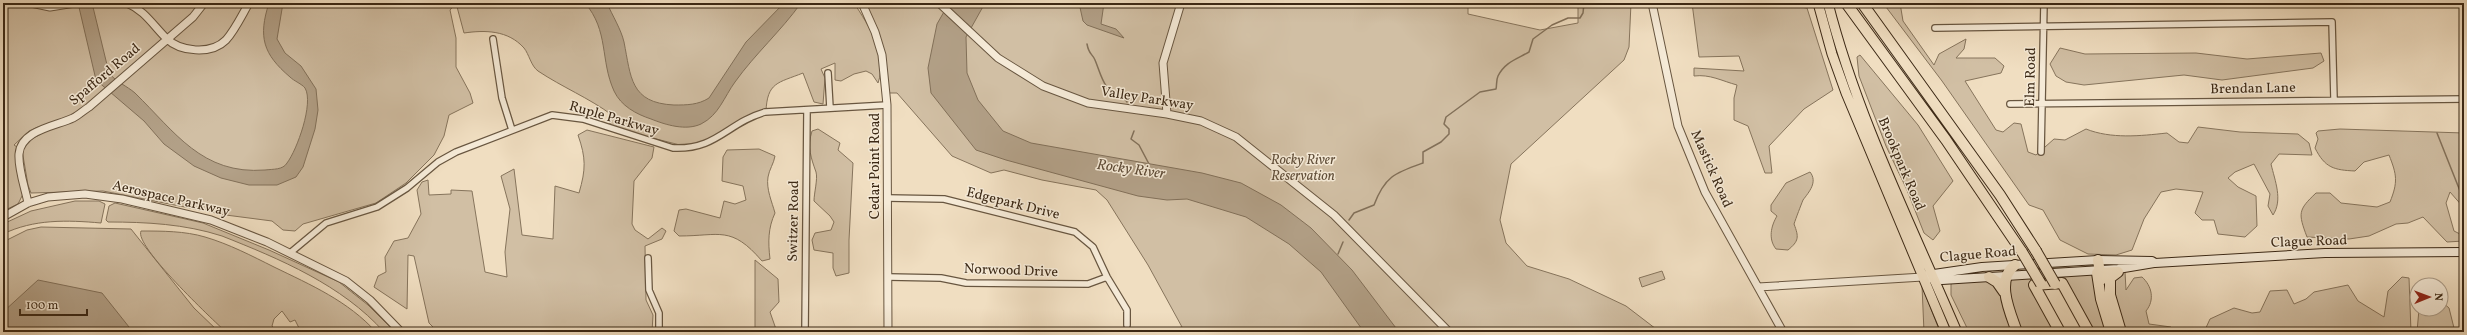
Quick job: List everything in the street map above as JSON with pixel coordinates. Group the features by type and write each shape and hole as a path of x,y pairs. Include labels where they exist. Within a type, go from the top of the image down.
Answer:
{"highway":[{"path":"1846,3 1946,140 2022,252 2041,284 2066,332"},
{"path":"1862,3 1996,189 2036,252 2083,332"},
{"path":"2015,265 2006,276 2007,297 2017,332"},
{"path":"2098,268 2097,273 2101,299 2111,332"},
{"path":"2098,268 2114,332"},
{"path":"2098,268 2118,272 2110,278 2108,286 2121,332"},
{"path":"1989,277 1998,283 2007,297"},
{"path":"2060,332 2034,285 2062,283 2089,332"}],"main road":[{"name":"Brookpark Road","path":"1818,3 1832,54 1846,93 1929,276 1957,332"},
{"name":"Brookpark Road","path":"1828,3 1842,51 1929,276 1946,332"},
{"name":"Clague Road","path":"1929,276 2015,265 2098,268 2130,260 2155,262 2325,253 2464,252"},
{"name":"Clague Road","path":"1929,276 2006,276 2152,265 2155,262"}],"street":[{"path":"31,3 50,6 75,3"},
{"path":"127,3 135,6 146,15 167,39 184,48 209,49 225,41 249,3"},
{"name":"Spafford Road","path":"28,203 19,160 21,147 32,135 74,117 99,98 167,39 204,3"},
{"name":"Cedar Point Road","path":"862,3 875,32 882,55 888,105 888,332"},
{"path":"1167,114 1163,63 1181,3"},
{"name":"Mastick Road","path":"1652,3 1678,126 1705,192 1783,332"},
{"name":"Elm Road","path":"2041,152 2044,3"},
{"name":"Valley Parkway","path":"942,6 998,58 1022,74 1066,96 1088,103 1167,114 1201,121 1223,130 1249,147 1334,215 1449,332"},
{"path":"1935,28 2332,22 2334,100"},
{"path":"493,39 502,98 512,130"},
{"path":"828,73 830,108"},
{"name":"Brendan Lane","path":"2010,104 2464,99"},
{"name":"Ruple Parkway","path":"290,253 326,223 377,207 407,188 438,162 475,144 555,115 583,119 673,148 685,149 707,144 751,116 765,112 888,105"},
{"name":"Switzer Road","path":"804,332 807,110"},
{"name":"Aerospace Parkway","path":"3,217 28,203 48,197 71,195 122,199 211,220 235,228 346,281 370,300 401,332"},
{"name":"Edgepark Drive","path":"888,198 944,199 1075,232 1093,247 1107,277 1127,310 1127,325"},
{"path":"648,258 649,290 659,313 659,332"},
{"name":"Clague Road","path":"1758,287 1929,276"},
{"name":"Norwood Drive","path":"888,277 941,278 966,283 1088,284 1107,277"}],"green space":[{"path":"3,3 456,3 450,10 456,38 456,67 470,93 473,103 449,115 444,136 434,155 406,183 376,203 303,224 295,231 283,230 272,221 218,214 204,209 200,210 103,191 31,193 28,185 22,150 32,139 46,131 38,127 29,131 14,145 17,147 23,194 18,204 3,211"},
{"path":"456,3 854,3 871,31 879,51 881,62 880,72 878,83 872,74 866,71 854,74 841,81 835,80 835,63 821,69 825,78 823,104 814,102 803,73 781,82 772,89 767,102 766,112 699,145 680,145 609,127 612,115 538,71 524,48 518,42 496,33 464,33"},
{"name":"Rocky River Reservation","path":"865,3 1468,3 1468,14 1540,30 1578,23 1578,3 1631,3 1629,47 1624,60 1511,164 1500,220 1506,243 1527,266 1569,279 1626,306 1660,332 1159,332 1182,327 1148,265 1107,200 1096,190 1042,180 1004,170 991,173 952,156 897,93 886,93 877,28"},
{"path":"1692,3 1799,3 1800,7 1807,8 1833,90 1804,109 1769,146 1772,173 1765,173 1748,126 1734,120 1734,98 1737,85 1711,77 1694,76 1694,68 1744,71 1739,56 1699,57"},
{"path":"1883,3 1900,3 1903,21 1934,65 1939,54 1966,39 1964,49 1956,58 1995,58 2004,66 2001,73 1965,81 1996,130 2003,132 2014,123 2021,124 2028,152 2036,155 2054,139 2065,140 2086,129 2105,134 2126,136 2167,133 2179,142 2188,143 2198,127 2240,132 2298,134 2309,143 2312,155 2279,154 2271,164 2278,197 2276,209 2273,215 2268,206 2270,194 2254,164 2235,172 2228,178 2238,187 2256,196 2257,226 2245,237 2218,234 2214,220 2202,220 2195,213 2203,192 2176,189 2161,192 2144,219 2132,250 2116,255 2088,254 2060,240 2043,210 2029,205 1942,81"},
{"path":"2060,48 2085,54 2196,53 2247,59 2321,53 2324,61 2313,68 2222,80 2184,75 2084,85 2066,82 2056,76 2050,64"},
{"path":"1860,55 1918,125 1953,181 1933,206 1940,231 1933,240 1924,233 1907,190 1886,146 1859,76 1857,57"},
{"path":"818,129 840,143 838,150 853,163 849,273 836,276 833,268 833,253 814,250 812,240 815,233 831,230 834,222 830,216 814,201 816,172 811,157 810,142 812,131"},
{"path":"2340,129 2464,133 2464,208 2450,192 2446,203 2454,231 2464,236 2464,241 2447,242 2423,217 2408,223 2396,224 2369,236 2349,239 2307,237 2302,222 2301,212 2316,193 2330,193 2341,203 2377,207 2390,202 2393,195 2396,178 2389,155 2364,162 2355,171 2336,169 2331,167 2323,160 2315,148 2318,139 2316,133 2318,131"},
{"path":"587,130 654,147 652,158 634,181 632,224 635,230 648,239 662,228 666,231 662,239 645,246 646,300 653,315 652,332 438,332 429,323 414,256 408,255 407,309 374,287 378,276 386,272 385,257 394,241 408,238 421,214 417,190 422,182 428,180 429,195 451,194 451,190 472,191 485,272 507,277 505,252 510,209 501,176 514,169 522,235 553,239 555,186 579,193 584,170 584,157 578,135"},
{"path":"759,149 775,156 768,182 775,213 769,235 770,259 762,261 742,242 733,237 715,234 679,236 674,231 679,210 686,209 720,218 724,201 735,204 746,200 743,186 722,181 723,157 727,150"},
{"path":"1810,172 1813,179 1812,187 1803,200 1794,224 1797,232 1796,241 1788,250 1776,249 1772,241 1771,232 1777,216 1771,211 1771,205 1786,183"},
{"path":"75,201 99,201 105,204 101,223 63,221 39,223 15,229 3,234 3,224 31,211"},
{"path":"115,203 203,223 269,250 339,282 368,305 395,332 384,332 349,300 309,275 266,254 222,236 165,224 108,222 106,220 109,206"},
{"path":"41,227 131,229 194,308 219,332 3,332 3,242 27,230"},
{"path":"141,231 181,232 205,237 232,247 302,280 328,295 353,311 376,332 294,332 299,328 295,320 290,322 282,311 274,319 272,326 277,332 226,332 161,266 142,239"},
{"path":"755,260 778,279 779,302 770,312 777,332 755,332"},
{"path":"1662,271 1665,279 1642,287 1639,278"},
{"path":"2118,272 2125,272 2126,290 2134,278 2142,277 2148,285 2151,293 2151,302 2146,311 2149,324 2171,327 2172,332 2121,332 2110,278"},
{"path":"2097,273 2111,332 2089,332 2062,283 2061,275"},
{"path":"2029,277 2060,332 2021,332 2010,296 2008,279"},
{"path":"2402,277 2409,278 2409,317 2410,317 2411,332 2204,332 2210,319 2234,308 2252,313 2260,312 2270,291 2287,290 2294,304 2306,299 2314,292 2348,285 2358,301 2384,317 2388,291"},
{"path":"1990,280 1999,286 2014,332 1969,332 1951,295 1951,284 1955,282"},
{"path":"1922,286 1940,332 1924,332"},
{"path":"2449,308 2455,332 2417,332 2418,317 2449,317"}],"water":[{"path":"78,3 92,3 109,73 135,93 177,136 191,148 224,166 243,170 265,170 280,168 287,163 299,138 306,115 307,95 305,88 281,69 274,61 265,44 264,26 269,3 283,3 277,39 285,53 301,66 316,89 318,110 315,129 303,167 296,177 277,185 249,185 221,178 194,166 164,144 144,121 96,80"},
{"path":"585,3 607,3 623,37 631,77 635,86 641,93 649,99 660,103 688,105 709,98 746,42 784,3 801,3 743,72 717,111 701,124 683,127 669,125 645,117 630,109 617,96 607,68 598,24"},
{"name":"Rocky River","path":"949,3 985,3 966,37 967,73 978,100 1003,131 1031,143 1202,173 1241,183 1281,205 1311,228 1352,270 1399,332 1364,332 1321,272 1289,244 1246,217 1187,199 1167,200 1138,196 1006,160 976,150 931,93 928,68 937,24"},
{"path":"1079,3 1104,3 1101,24 1116,29 1124,38 1087,25 1083,21"},
{"path":"38,280 102,293 133,332 3,332 3,312"}],"waterway":[{"path":"1349,220 1354,213 1374,205 1382,188 1392,177 1423,163 1423,152 1441,142 1449,134 1449,129 1444,124 1446,117 1480,92 1496,89 1497,78 1504,67 1529,52 1533,39 1552,25 1568,18 1580,18 1583,13 1584,3"},
{"path":"1087,44 1101,77 1107,87 1116,94 1122,95 1127,102"},
{"name":"Rocky River","path":"1134,131 1131,139 1139,145 1149,164"},
{"path":"2437,133 2464,201"},
{"path":"1338,254 1343,242"}]}
